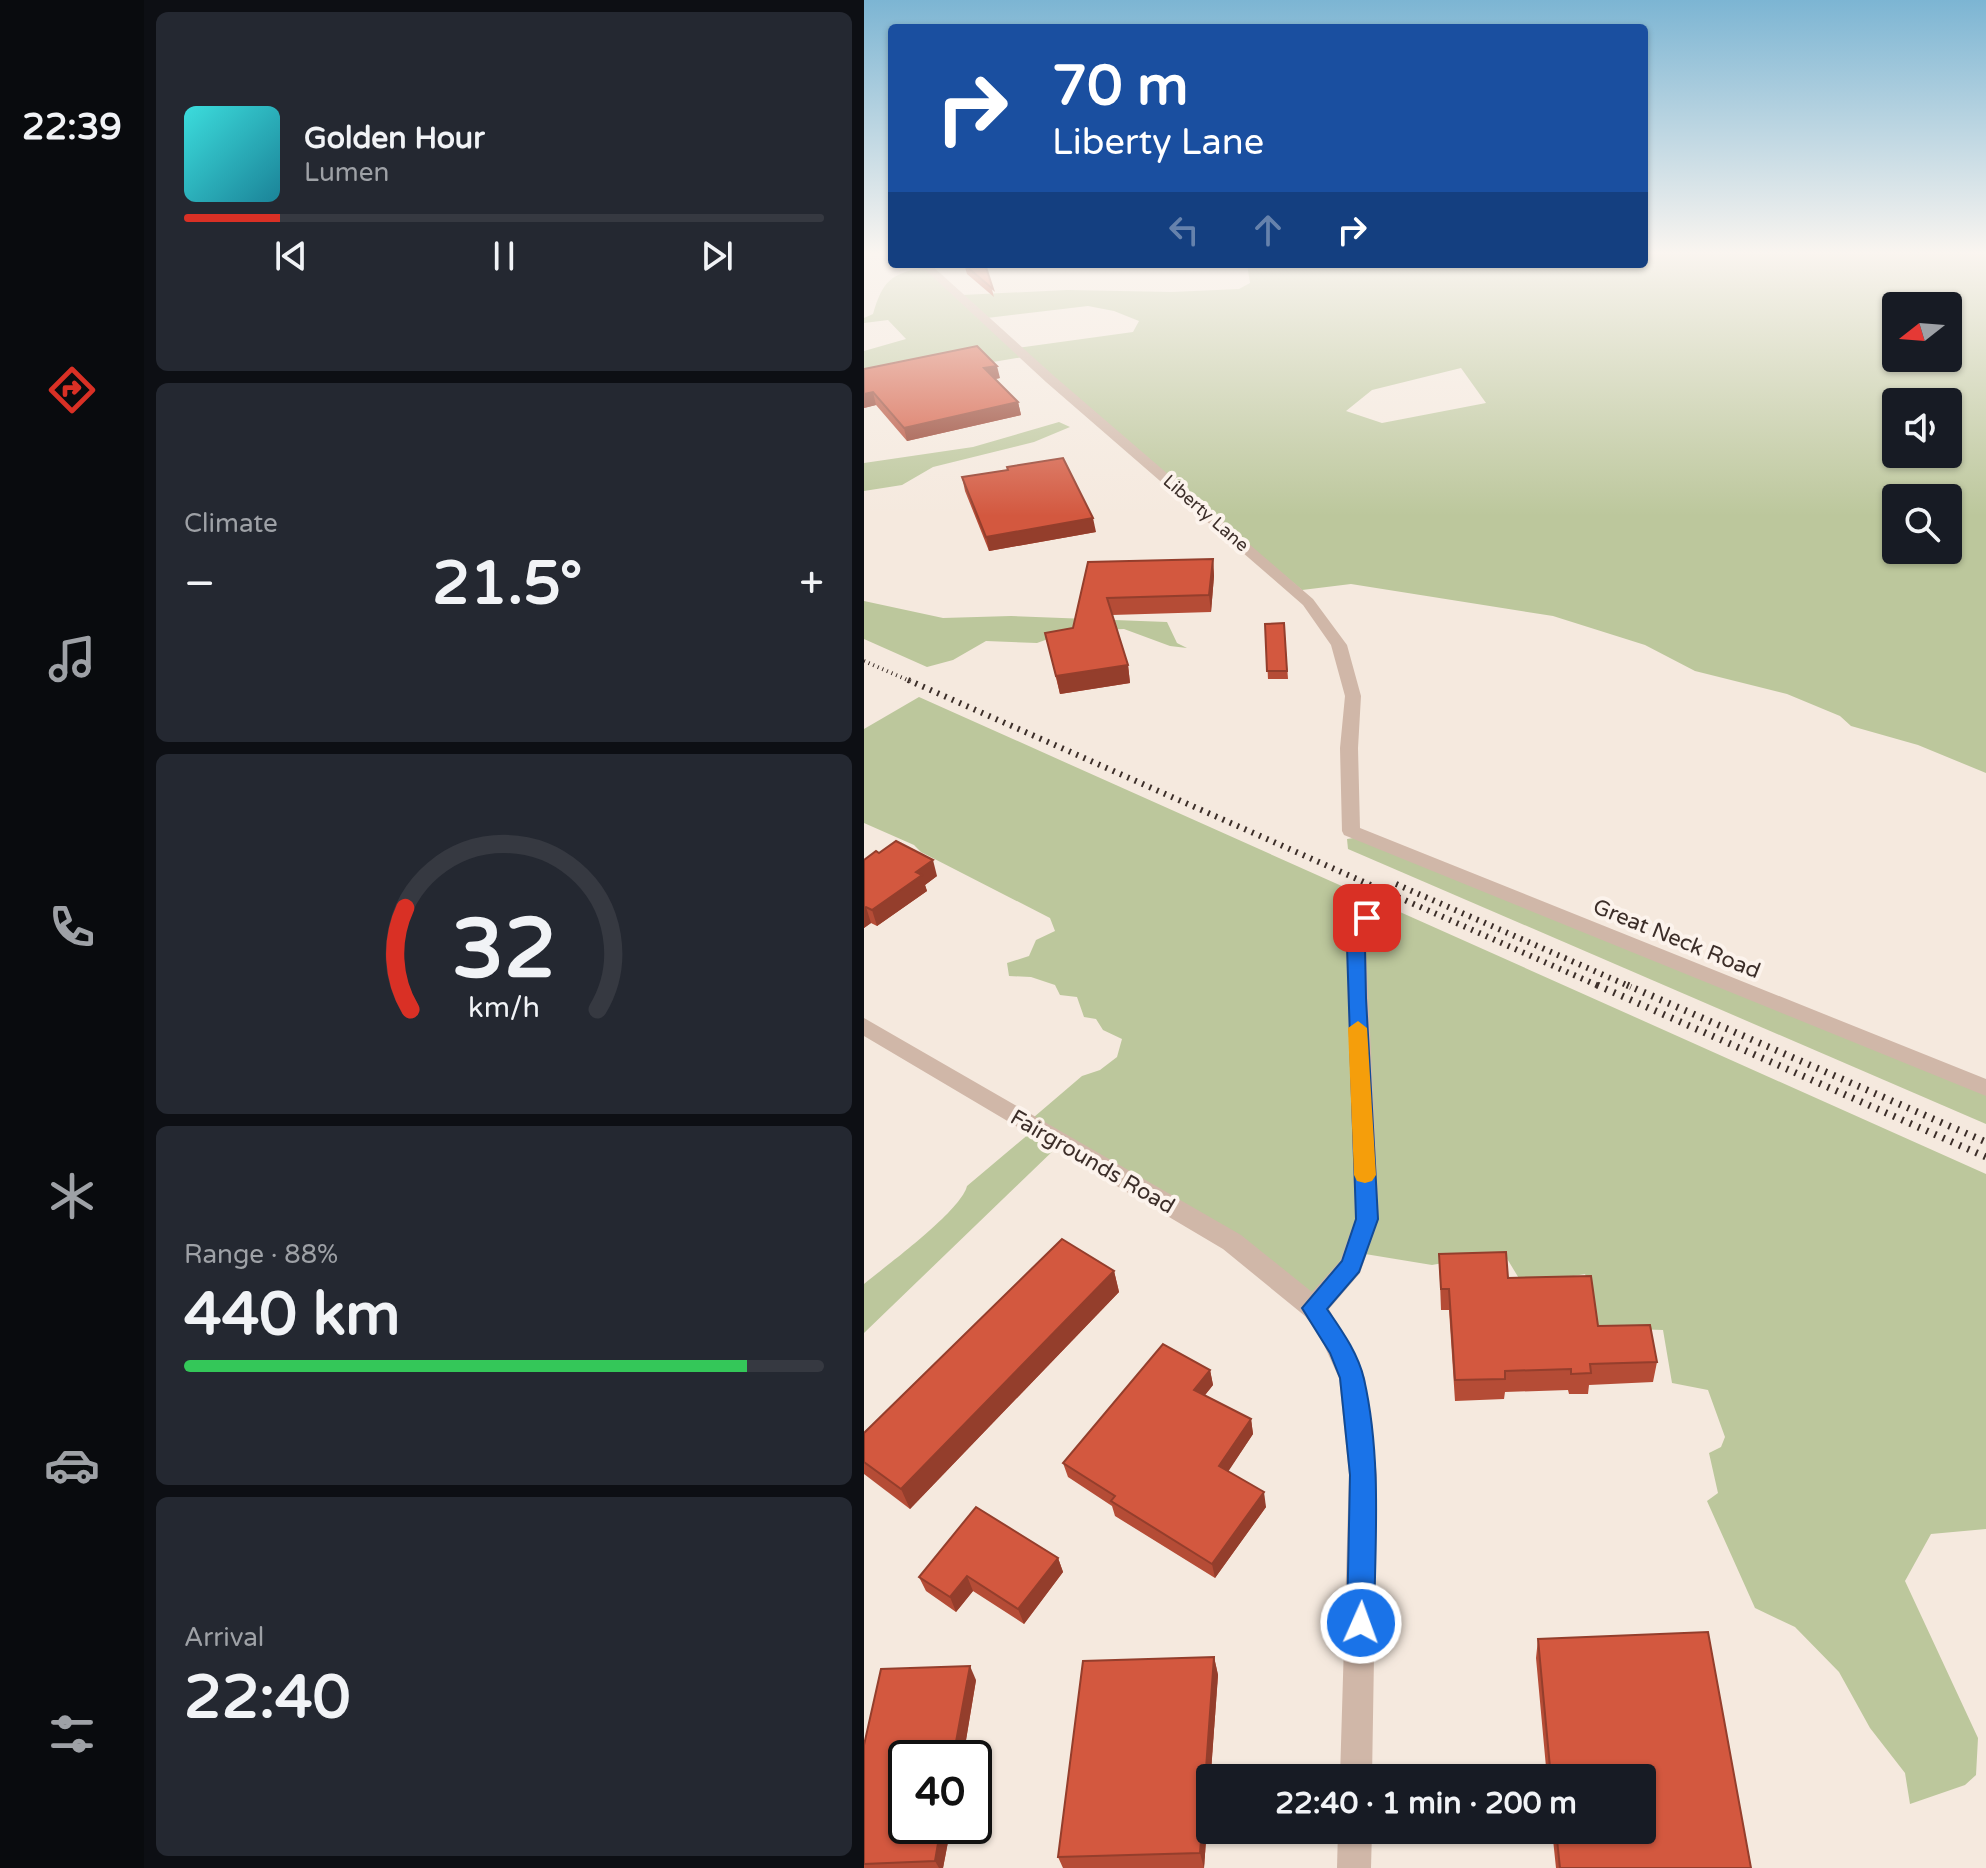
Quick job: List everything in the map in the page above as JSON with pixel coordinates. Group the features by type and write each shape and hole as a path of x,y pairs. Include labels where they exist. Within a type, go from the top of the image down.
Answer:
{"street":[{"name":"Liberty Lane","path":"1009,341 1308,602 1333,633 1353,696 1349,748 1351,831"},
{"name":"Great Neck Road","path":"1351,831 1986,1088"},
{"path":"1356,1764 1363,1475 1352,1378 1341,1348 1314,1308 1351,1266 1367,1219 1356,947 1367,918"},
{"name":"Fairgrounds Road","path":"864,1026 1232,1242 1314,1308"},
{"path":"1354,1868 1355,1844"}],"green space":[{"path":"898,341 1010,341 1017,348 1066,341 1882,341 1882,372 1962,372 1962,341 1986,341 1986,773 1918,745 1851,726 1840,716 1787,694 1695,671 1645,645 1553,616 1351,584 1302,590 1023,357 993,362 986,356 864,381 864,351","holes":["1461,368 1486,403 1382,423 1346,411 1372,390"]},
{"path":"1059,422 1070,427 1034,442 933,467 902,485 864,491 864,463 973,447"},
{"path":"864,601 943,618 1011,616 1167,622 1177,643 1187,648 1170,646 1124,629 1070,631 1037,643 986,641 953,660 927,667 864,639"},
{"path":"919,697 1986,1174 1986,1529 1931,1534 1905,1581 1978,1738 1976,1775 1965,1785 1910,1804 1905,1773 1870,1728 1839,1672 1795,1627 1755,1608 1707,1501 1718,1493 1709,1453 1721,1447 1725,1437 1708,1390 1672,1383 1663,1330 1598,1328 1585,1274 1523,1285 1503,1252 1432,1265 1359,1253 1322,1299 1274,1277 1058,1146 864,1333 864,1284 938,1223 962,1197 967,1186 1030,1133 1027,1123 1082,1076 1100,1070 1117,1057 1122,1039 1103,1030 1096,1019 1084,1017 1077,997 1060,995 1055,985 1031,977 1009,976 1007,963 1029,956 1036,940 1055,931 1050,918 921,852 914,845 864,823 864,729"},
{"path":"1360,837 1986,1090 1986,1124 1348,849 1347,839"}],"building":[{"path":"977,346 997,366 984,368 1018,402 904,428 873,392 864,394 864,369"},
{"path":"1063,458 1093,518 986,537 962,477"},
{"path":"1213,559 1209,595 1107,598 1128,665 1056,676 1045,633 1073,628 1088,562"},
{"path":"1284,623 1287,671 1267,671 1265,624"},
{"path":"896,841 933,860 916,872 922,875 872,910 864,908 864,860"},
{"path":"1062,1239 1114,1271 901,1489 864,1462 864,1433"},
{"path":"1506,1252 1508,1278 1591,1276 1598,1326 1650,1325 1657,1362 1590,1364 1591,1373 1571,1374 1571,1369 1505,1371 1505,1379 1455,1380 1449,1289 1441,1289 1439,1254"},
{"path":"1163,1344 1210,1370 1194,1390 1251,1419 1219,1466 1264,1492 1212,1564 1111,1501 1115,1496 1063,1463"},
{"path":"976,1507 1058,1558 1018,1609 967,1576 950,1597 919,1577"},
{"path":"1708,1632 1751,1868 1560,1868 1557,1844 1656,1844 1656,1764 1550,1764 1538,1639"},
{"path":"1214,1657 1206,1764 1196,1764 1196,1844 1201,1844 1200,1853 1058,1857 1083,1661"},
{"path":"970,1666 956,1740 888,1740 888,1844 938,1844 935,1861 864,1864 864,1745 881,1669"}],"railway":[{"path":"864,661 912,682"},
{"path":"908,680 1601,987"},
{"path":"1396,884 1631,987"},
{"path":"1597,985 1986,1157"},
{"path":"1627,985 1986,1142"}],"slow traffic":[{"path":"1358,1028 1365,1175"}],"route":[{"path":"1361,1623 1363,1475 1352,1378 1341,1348 1314,1308 1351,1266 1367,1219 1356,998 1356,947 1367,918"}]}
